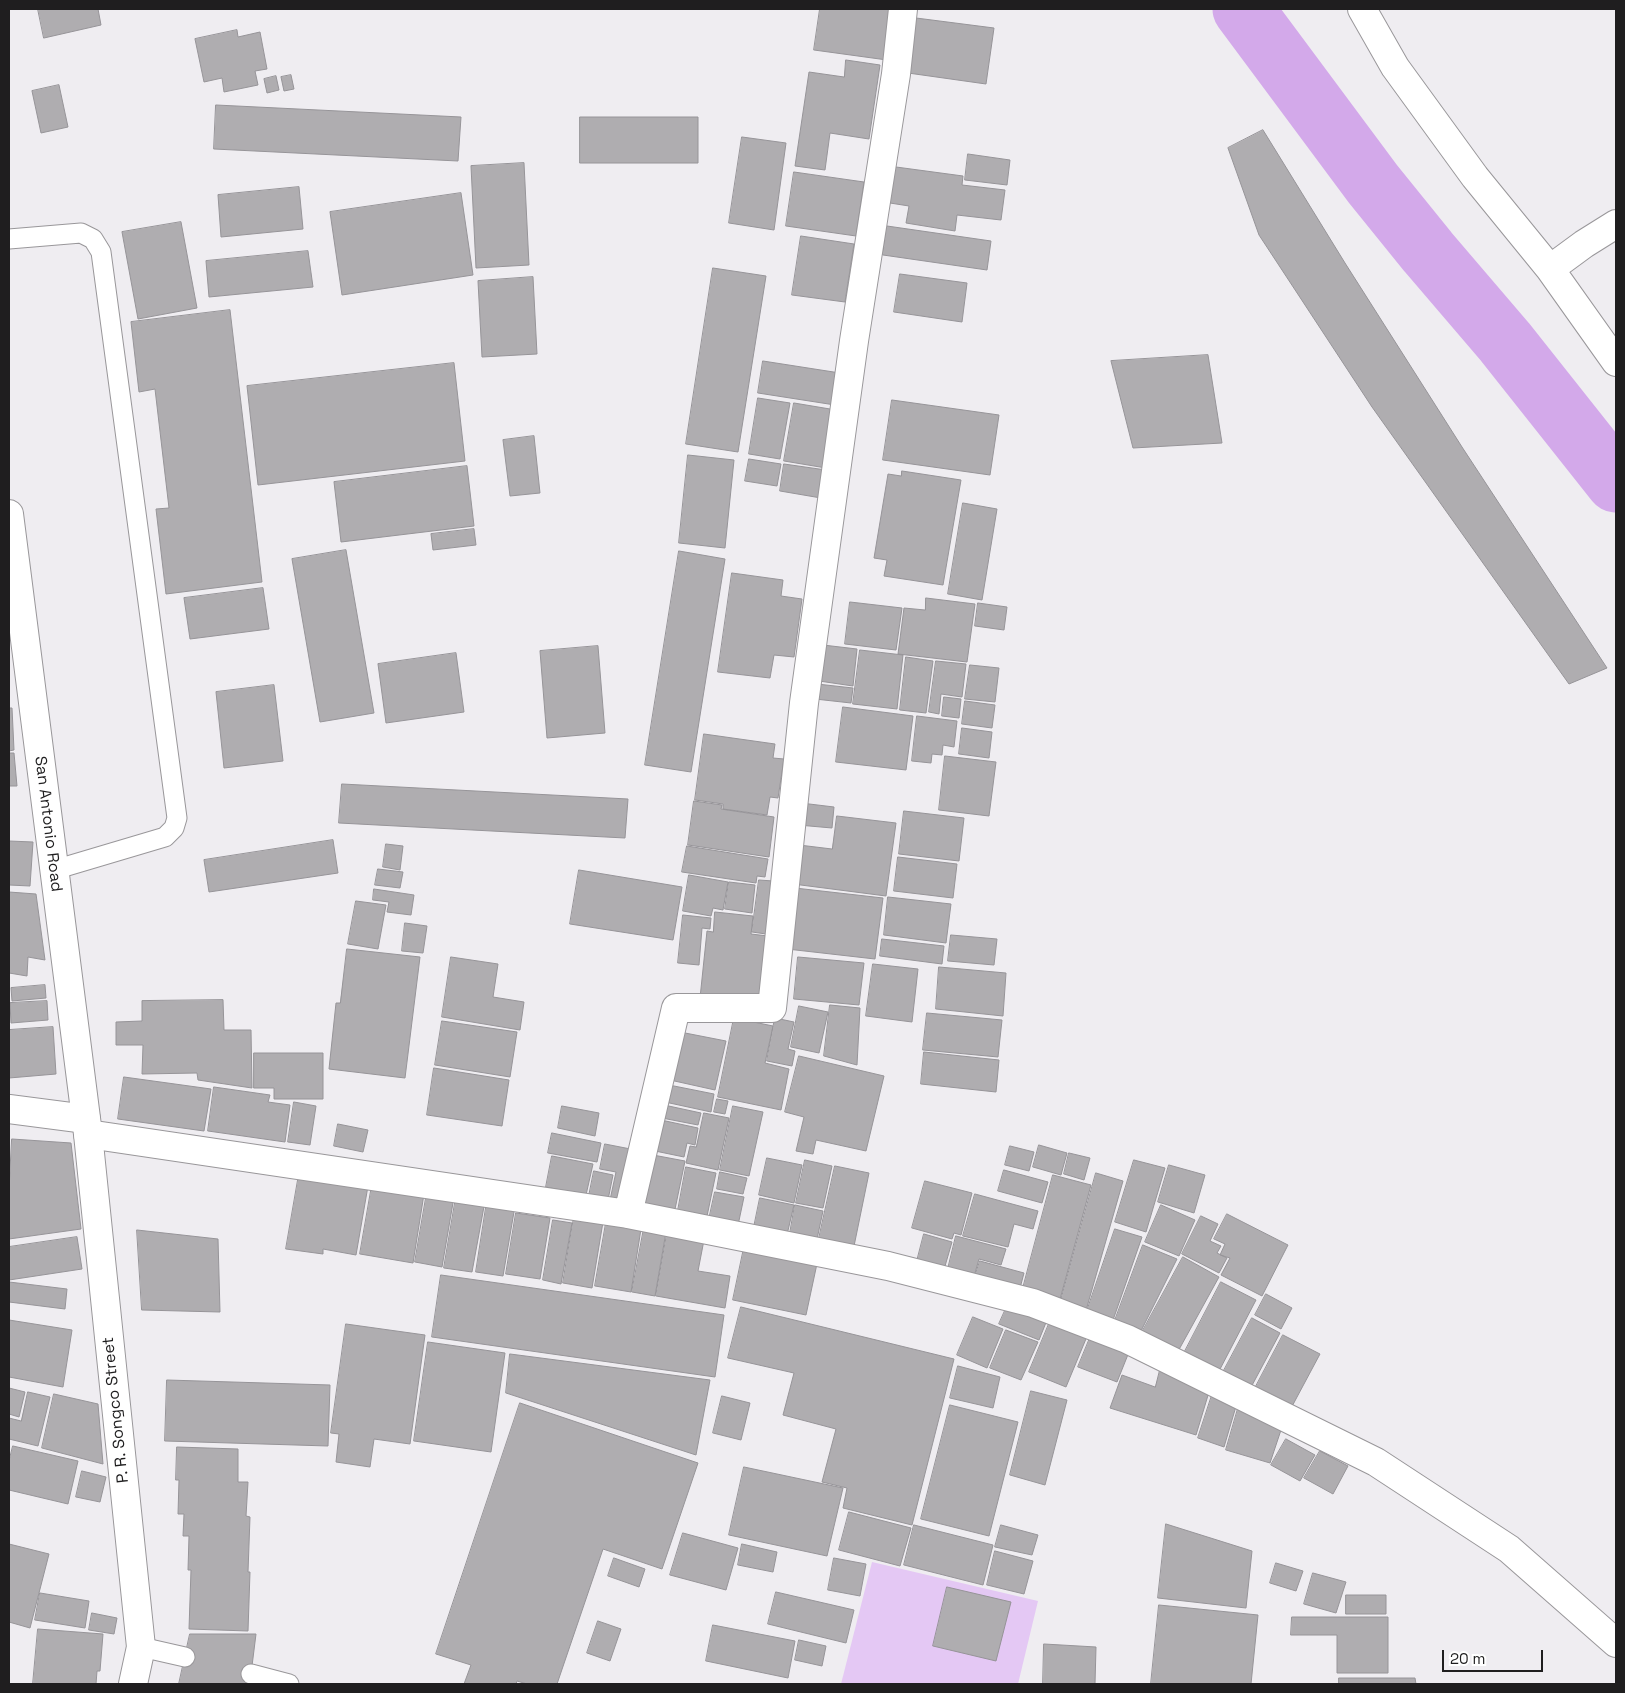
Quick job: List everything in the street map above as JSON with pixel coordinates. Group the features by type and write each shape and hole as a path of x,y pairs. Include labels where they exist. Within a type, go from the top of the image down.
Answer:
{"street":[{"path":"628,1214 676,1008 772,1008 804,703 854,341 896,74 903,9"},
{"path":"1362,9 1395,67 1475,176 1550,269 1616,362"},
{"path":"1550,269 1584,244 1616,224"},
{"name":"San Antonio Road","path":"9,514 87,1127"},
{"path":"9,1110 87,1127 628,1214 888,1266 1033,1303 1127,1339 1376,1462 1509,1549 1616,1644"},
{"name":"P. R. Songco Street","path":"87,1127 141,1646 133,1684"}],"lane":[{"path":"9,240 81,232 92,239 101,252 177,818 174,828 165,838 54,870"},
{"path":"141,1646 185,1657"},
{"path":"252,1674 289,1684"}],"shaded area":[{"path":"872,1562 1038,1601 1018,1684 841,1684"}],"building":[{"path":"38,9 98,9 101,25 44,38"},
{"path":"820,9 894,9 887,60 814,50"},
{"path":"916,18 994,28 986,84 908,73"},
{"path":"237,30 238,37 260,32 267,69 255,71 258,85 224,92 222,78 204,82 195,39"},
{"path":"846,60 880,65 869,139 830,133 825,170 795,166 809,72 844,77"},
{"path":"291,75 294,89 284,91 281,77"},
{"path":"276,76 279,90 267,93 264,79"},
{"path":"59,85 68,127 41,133 32,91"},
{"path":"216,105 461,117 458,161 214,149"},
{"path":"580,117 698,117 698,163 580,163"},
{"path":"1263,130 1462,447 1607,668 1569,684 1372,407 1259,235 1228,148"},
{"path":"742,137 786,143 774,230 729,223"},
{"path":"968,154 1010,160 1007,185 965,180"},
{"path":"524,163 529,265 476,268 471,166"},
{"path":"896,167 963,176 962,185 1005,190 1001,220 957,215 955,231 906,223 909,206 890,203"},
{"path":"794,172 864,182 856,236 786,226"},
{"path":"299,187 303,229 221,237 218,195"},
{"path":"461,193 473,275 342,295 330,212"},
{"path":"181,222 197,308 138,319 122,232"},
{"path":"887,226 991,241 987,270 883,255"},
{"path":"801,236 854,244 845,302 792,295"},
{"path":"308,251 313,287 209,297 206,261"},
{"path":"713,268 766,276 738,452 686,444"},
{"path":"900,274 967,283 962,322 894,312"},
{"path":"533,277 537,354 482,357 478,281"},
{"path":"230,310 262,582 166,594 156,509 169,508 155,389 139,392 131,322"},
{"path":"1208,355 1222,443 1133,448 1111,361"},
{"path":"763,361 840,373 835,405 758,393"},
{"path":"454,363 465,461 258,485 247,386"},
{"path":"758,398 790,403 780,459 749,454"},
{"path":"892,400 999,415 990,475 883,460"},
{"path":"794,403 836,410 826,468 784,461"},
{"path":"534,436 540,493 510,496 503,440"},
{"path":"688,455 734,460 725,548 679,543"},
{"path":"749,459 781,464 777,486 745,481"},
{"path":"784,464 826,470 821,498 780,491"},
{"path":"467,466 474,526 341,542 334,482"},
{"path":"902,471 961,480 943,585 884,576 887,560 874,558 888,474 901,476"},
{"path":"963,503 997,509 982,600 948,594"},
{"path":"474,529 476,545 433,550 431,534"},
{"path":"346,550 374,713 320,722 292,559"},
{"path":"679,551 725,559 691,772 645,765"},
{"path":"732,573 783,580 781,596 802,599 794,657 774,655 770,678 718,672"},
{"path":"263,588 269,629 190,639 184,598"},
{"path":"926,598 975,604 967,662 898,654 904,608 925,610"},
{"path":"850,602 902,608 896,650 845,644"},
{"path":"978,603 1007,607 1004,630 975,626"},
{"path":"823,645 857,649 853,686 819,681"},
{"path":"598,646 605,733 547,738 540,651"},
{"path":"860,650 903,655 897,709 853,704"},
{"path":"456,653 464,712 386,723 378,664"},
{"path":"906,657 933,661 926,713 900,710"},
{"path":"936,661 966,664 962,697 941,694 939,714 929,712"},
{"path":"970,665 999,668 995,702 965,699"},
{"path":"817,684 853,688 851,703 815,699"},
{"path":"274,685 283,761 224,768 216,692"},
{"path":"944,697 961,699 959,718 942,716"},
{"path":"965,701 995,705 992,728 962,724"},
{"path":"843,707 913,716 906,770 836,762"},
{"path":"9,708 12,708 14,750 9,751"},
{"path":"917,716 957,721 954,747 943,745 942,755 932,754 931,763 912,761"},
{"path":"962,728 992,732 989,758 959,754"},
{"path":"704,734 775,744 773,758 784,759 778,798 770,797 767,815 723,809 723,804 695,800"},
{"path":"9,753 14,753 17,786 9,786"},
{"path":"945,756 996,762 989,816 939,810"},
{"path":"342,784 628,799 625,838 339,823"},
{"path":"694,801 722,805 721,809 774,817 769,857 688,845"},
{"path":"801,803 834,807 832,828 798,825"},
{"path":"904,811 964,818 959,861 899,854"},
{"path":"837,816 896,823 886,896 793,884 799,845 832,849"},
{"path":"333,840 338,873 209,892 204,860"},
{"path":"9,841 33,842 30,886 9,885"},
{"path":"386,844 403,846 400,870 383,867"},
{"path":"687,846 768,859 765,877 757,876 756,883 682,872"},
{"path":"898,857 957,864 953,898 894,891"},
{"path":"378,869 403,872 400,888 375,885"},
{"path":"579,870 682,887 673,940 570,924"},
{"path":"689,875 728,882 723,910 713,908 711,916 683,911"},
{"path":"759,880 773,881 766,934 752,932"},
{"path":"729,882 755,885 752,913 725,909"},
{"path":"795,888 883,898 875,959 787,949"},
{"path":"374,889 414,895 411,915 387,912 389,902 373,900"},
{"path":"9,892 36,894 45,960 28,957 27,976 9,973"},
{"path":"888,897 951,904 946,943 884,935"},
{"path":"356,901 386,905 378,949 348,944"},
{"path":"715,912 753,916 751,934 768,936 761,1003 700,998 707,931 713,932"},
{"path":"683,915 711,918 710,929 702,928 699,965 678,963"},
{"path":"405,923 427,926 423,953 402,951"},
{"path":"951,935 997,939 994,965 948,961"},
{"path":"882,939 944,946 942,964 880,956"},
{"path":"347,949 420,957 405,1078 329,1069 336,1003 340,1003"},
{"path":"451,957 498,964 493,997 524,1002 520,1030 442,1017"},
{"path":"798,957 864,963 859,1005 794,999"},
{"path":"873,964 918,969 912,1022 866,1016"},
{"path":"939,967 1006,973 1003,1016 936,1009"},
{"path":"45,985 46,998 12,1001 11,988"},
{"path":"223,1000 224,1030 251,1030 252,1088 198,1080 197,1073 142,1074 143,1045 116,1045 116,1022 142,1021 142,1001"},
{"path":"47,1001 48,1020 11,1023 10,1003"},
{"path":"830,1005 860,1008 857,1065 824,1056"},
{"path":"799,1006 828,1012 819,1053 791,1047"},
{"path":"927,1013 1002,1020 998,1057 923,1050"},
{"path":"734,1018 773,1026 765,1063 789,1069 781,1110 718,1097"},
{"path":"775,1018 794,1022 788,1049 795,1051 792,1066 767,1061"},
{"path":"442,1021 517,1032 510,1077 435,1065"},
{"path":"53,1027 56,1074 9,1078 9,1030"},
{"path":"680,1032 726,1041 715,1090 670,1080"},
{"path":"924,1052 999,1060 996,1092 921,1084"},
{"path":"254,1053 323,1053 323,1099 274,1099 274,1088 254,1088"},
{"path":"799,1056 884,1076 866,1151 816,1140 813,1154 796,1151 804,1117 785,1112"},
{"path":"434,1068 509,1080 502,1126 427,1115"},
{"path":"124,1077 211,1089 204,1131 118,1119"},
{"path":"669,1085 714,1094 711,1112 665,1102"},
{"path":"214,1087 270,1095 268,1102 290,1105 285,1142 208,1131"},
{"path":"717,1099 728,1101 725,1114 714,1112"},
{"path":"294,1102 316,1106 310,1145 288,1142"},
{"path":"664,1105 701,1113 698,1125 662,1118"},
{"path":"562,1106 599,1113 595,1136 558,1128"},
{"path":"733,1106 763,1112 749,1176 720,1170"},
{"path":"704,1113 729,1118 718,1170 686,1163 690,1146 696,1147"},
{"path":"661,1120 698,1128 695,1145 687,1143 684,1157 655,1151"},
{"path":"338,1124 368,1130 363,1152 334,1146"},
{"path":"552,1133 601,1143 597,1162 548,1153"},
{"path":"12,1139 71,1143 81,1229 9,1239"},
{"path":"605,1144 651,1153 640,1206 610,1200 616,1172 600,1169"},
{"path":"1039,1145 1067,1153 1061,1175 1033,1167"},
{"path":"1010,1146 1034,1152 1029,1171 1005,1165"},
{"path":"1069,1153 1090,1158 1084,1180 1064,1174"},
{"path":"653,1155 685,1161 674,1214 642,1208"},
{"path":"552,1156 593,1164 586,1195 546,1187"},
{"path":"767,1158 802,1165 794,1203 759,1195"},
{"path":"805,1160 832,1166 823,1208 796,1203"},
{"path":"1134,1160 1165,1168 1146,1232 1115,1222"},
{"path":"1169,1165 1205,1175 1194,1213 1158,1202"},
{"path":"835,1166 869,1173 853,1251 818,1243"},
{"path":"686,1167 716,1173 706,1221 677,1216"},
{"path":"1004,1170 1048,1182 1042,1203 998,1191"},
{"path":"594,1171 613,1175 608,1200 589,1196"},
{"path":"720,1172 747,1178 743,1194 717,1189"},
{"path":"1096,1173 1123,1181 1085,1314 1060,1304"},
{"path":"299,1174 368,1186 356,1255 323,1249 323,1254 286,1249"},
{"path":"1053,1175 1091,1185 1059,1303 1022,1292"},
{"path":"925,1181 972,1193 961,1235 954,1233 952,1239 912,1228"},
{"path":"372,1185 424,1194 413,1263 360,1254"},
{"path":"427,1192 454,1197 442,1267 415,1262"},
{"path":"715,1192 744,1197 737,1230 708,1224"},
{"path":"975,1194 1038,1211 1033,1229 1014,1224 1008,1247 963,1236"},
{"path":"456,1197 485,1201 472,1272 444,1268"},
{"path":"760,1198 794,1205 786,1239 753,1232"},
{"path":"487,1201 515,1206 503,1276 476,1272"},
{"path":"795,1205 823,1211 816,1244 789,1239"},
{"path":"1161,1205 1195,1220 1179,1256 1145,1242"},
{"path":"516,1213 550,1218 540,1279 506,1274"},
{"path":"1227,1214 1288,1245 1262,1296 1221,1275 1230,1258 1220,1255 1225,1244 1214,1239"},
{"path":"1201,1216 1218,1224 1210,1241 1221,1246 1217,1253 1227,1258 1219,1273 1182,1254"},
{"path":"574,1217 603,1222 592,1288 563,1283"},
{"path":"553,1220 572,1223 561,1284 543,1280"},
{"path":"606,1223 641,1229 631,1292 595,1286"},
{"path":"644,1228 666,1232 655,1296 632,1292"},
{"path":"1115,1229 1142,1237 1112,1323 1086,1314"},
{"path":"137,1230 218,1239 220,1312 142,1310"},
{"path":"667,1234 704,1240 698,1271 730,1276 725,1308 656,1296"},
{"path":"924,1234 952,1242 943,1273 916,1265"},
{"path":"956,1236 1006,1249 1001,1265 979,1259 973,1280 947,1273"},
{"path":"77,1237 82,1269 9,1280 9,1247"},
{"path":"745,1243 818,1259 806,1315 733,1300"},
{"path":"1143,1245 1177,1259 1139,1335 1114,1323"},
{"path":"1183,1257 1219,1277 1176,1355 1140,1336"},
{"path":"980,1261 1024,1273 1019,1292 974,1280"},
{"path":"441,1275 724,1315 715,1377 432,1337"},
{"path":"9,1282 67,1289 65,1309 9,1302"},
{"path":"1221,1282 1256,1300 1218,1373 1183,1355"},
{"path":"1266,1294 1292,1308 1281,1329 1255,1315"},
{"path":"1008,1304 1047,1320 1039,1340 999,1324"},
{"path":"741,1307 954,1359 912,1525 843,1508 847,1488 822,1482 836,1429 783,1415 794,1373 728,1358"},
{"path":"973,1317 1003,1329 987,1368 957,1355"},
{"path":"1252,1318 1280,1333 1249,1391 1221,1376"},
{"path":"1051,1319 1088,1334 1066,1387 1029,1372"},
{"path":"9,1320 72,1330 63,1387 9,1377"},
{"path":"346,1324 425,1335 410,1444 374,1439 370,1467 336,1462 339,1434 331,1433"},
{"path":"1006,1330 1038,1342 1021,1380 990,1368"},
{"path":"1092,1333 1131,1347 1117,1382 1078,1367"},
{"path":"1283,1335 1320,1354 1289,1412 1253,1392"},
{"path":"428,1342 505,1353 491,1452 414,1441"},
{"path":"510,1354 710,1380 696,1455 506,1393"},
{"path":"958,1366 1000,1377 993,1408 950,1398"},
{"path":"1160,1370 1209,1392 1196,1435 1110,1408 1122,1375 1155,1387"},
{"path":"167,1380 330,1385 328,1446 165,1441"},
{"path":"9,1388 25,1392 19,1417 9,1414"},
{"path":"1031,1391 1067,1400 1045,1485 1010,1475"},
{"path":"28,1392 50,1397 38,1446 9,1439 9,1418 21,1421"},
{"path":"1213,1392 1237,1403 1224,1447 1198,1438"},
{"path":"54,1394 98,1404 103,1464 42,1448"},
{"path":"722,1396 750,1403 741,1440 713,1433"},
{"path":"520,1403 698,1463 662,1569 603,1549 557,1684 527,1684 517,1681 516,1684 464,1684 471,1665 436,1654"},
{"path":"950,1405 1018,1422 989,1536 921,1519"},
{"path":"1239,1405 1282,1427 1270,1463 1226,1450"},
{"path":"1286,1439 1315,1455 1300,1481 1271,1465"},
{"path":"13,1446 78,1461 68,1504 9,1490 9,1461"},
{"path":"177,1447 238,1449 238,1482 248,1482 246,1516 250,1517 248,1631 189,1629 191,1570 188,1570 189,1536 183,1536 184,1514 178,1514 179,1480 176,1480"},
{"path":"1320,1451 1348,1466 1333,1494 1304,1478"},
{"path":"744,1467 843,1488 827,1556 729,1535"},
{"path":"82,1471 106,1477 100,1502 76,1497"},
{"path":"849,1512 911,1528 900,1566 839,1550"},
{"path":"1166,1524 1252,1551 1246,1608 1158,1598"},
{"path":"914,1525 993,1545 983,1585 904,1565"},
{"path":"1001,1525 1038,1535 1032,1555 995,1547"},
{"path":"683,1533 738,1548 726,1590 670,1575"},
{"path":"9,1544 49,1554 30,1628 9,1622"},
{"path":"742,1544 777,1552 773,1572 738,1565"},
{"path":"995,1551 1033,1561 1024,1594 987,1585"},
{"path":"614,1558 645,1569 639,1587 608,1576"},
{"path":"834,1558 866,1564 860,1596 828,1590"},
{"path":"1276,1563 1303,1571 1296,1591 1270,1583"},
{"path":"1313,1573 1346,1582 1336,1613 1304,1604"},
{"path":"947,1587 1011,1602 996,1661 933,1646"},
{"path":"776,1592 854,1610 846,1643 768,1624"},
{"path":"40,1593 89,1601 85,1628 35,1620"},
{"path":"1346,1595 1386,1595 1386,1614 1346,1614"},
{"path":"1159,1605 1258,1615 1251,1684 1151,1684"},
{"path":"92,1613 117,1618 114,1634 89,1630"},
{"path":"1292,1617 1388,1617 1388,1673 1337,1673 1337,1635 1291,1635"},
{"path":"598,1621 621,1629 610,1661 587,1653"},
{"path":"713,1625 795,1641 788,1678 706,1661"},
{"path":"38,1629 103,1634 100,1671 97,1671 96,1684 33,1684"},
{"path":"190,1634 256,1634 248,1684 179,1684"},
{"path":"799,1640 826,1646 822,1666 795,1660"},
{"path":"1044,1644 1096,1647 1095,1684 1043,1684"},
{"path":"1339,1678 1415,1678 1416,1684 1339,1684"}],"waterway":[{"path":"1243,9 1373,184 1505,342 1616,482"}]}
